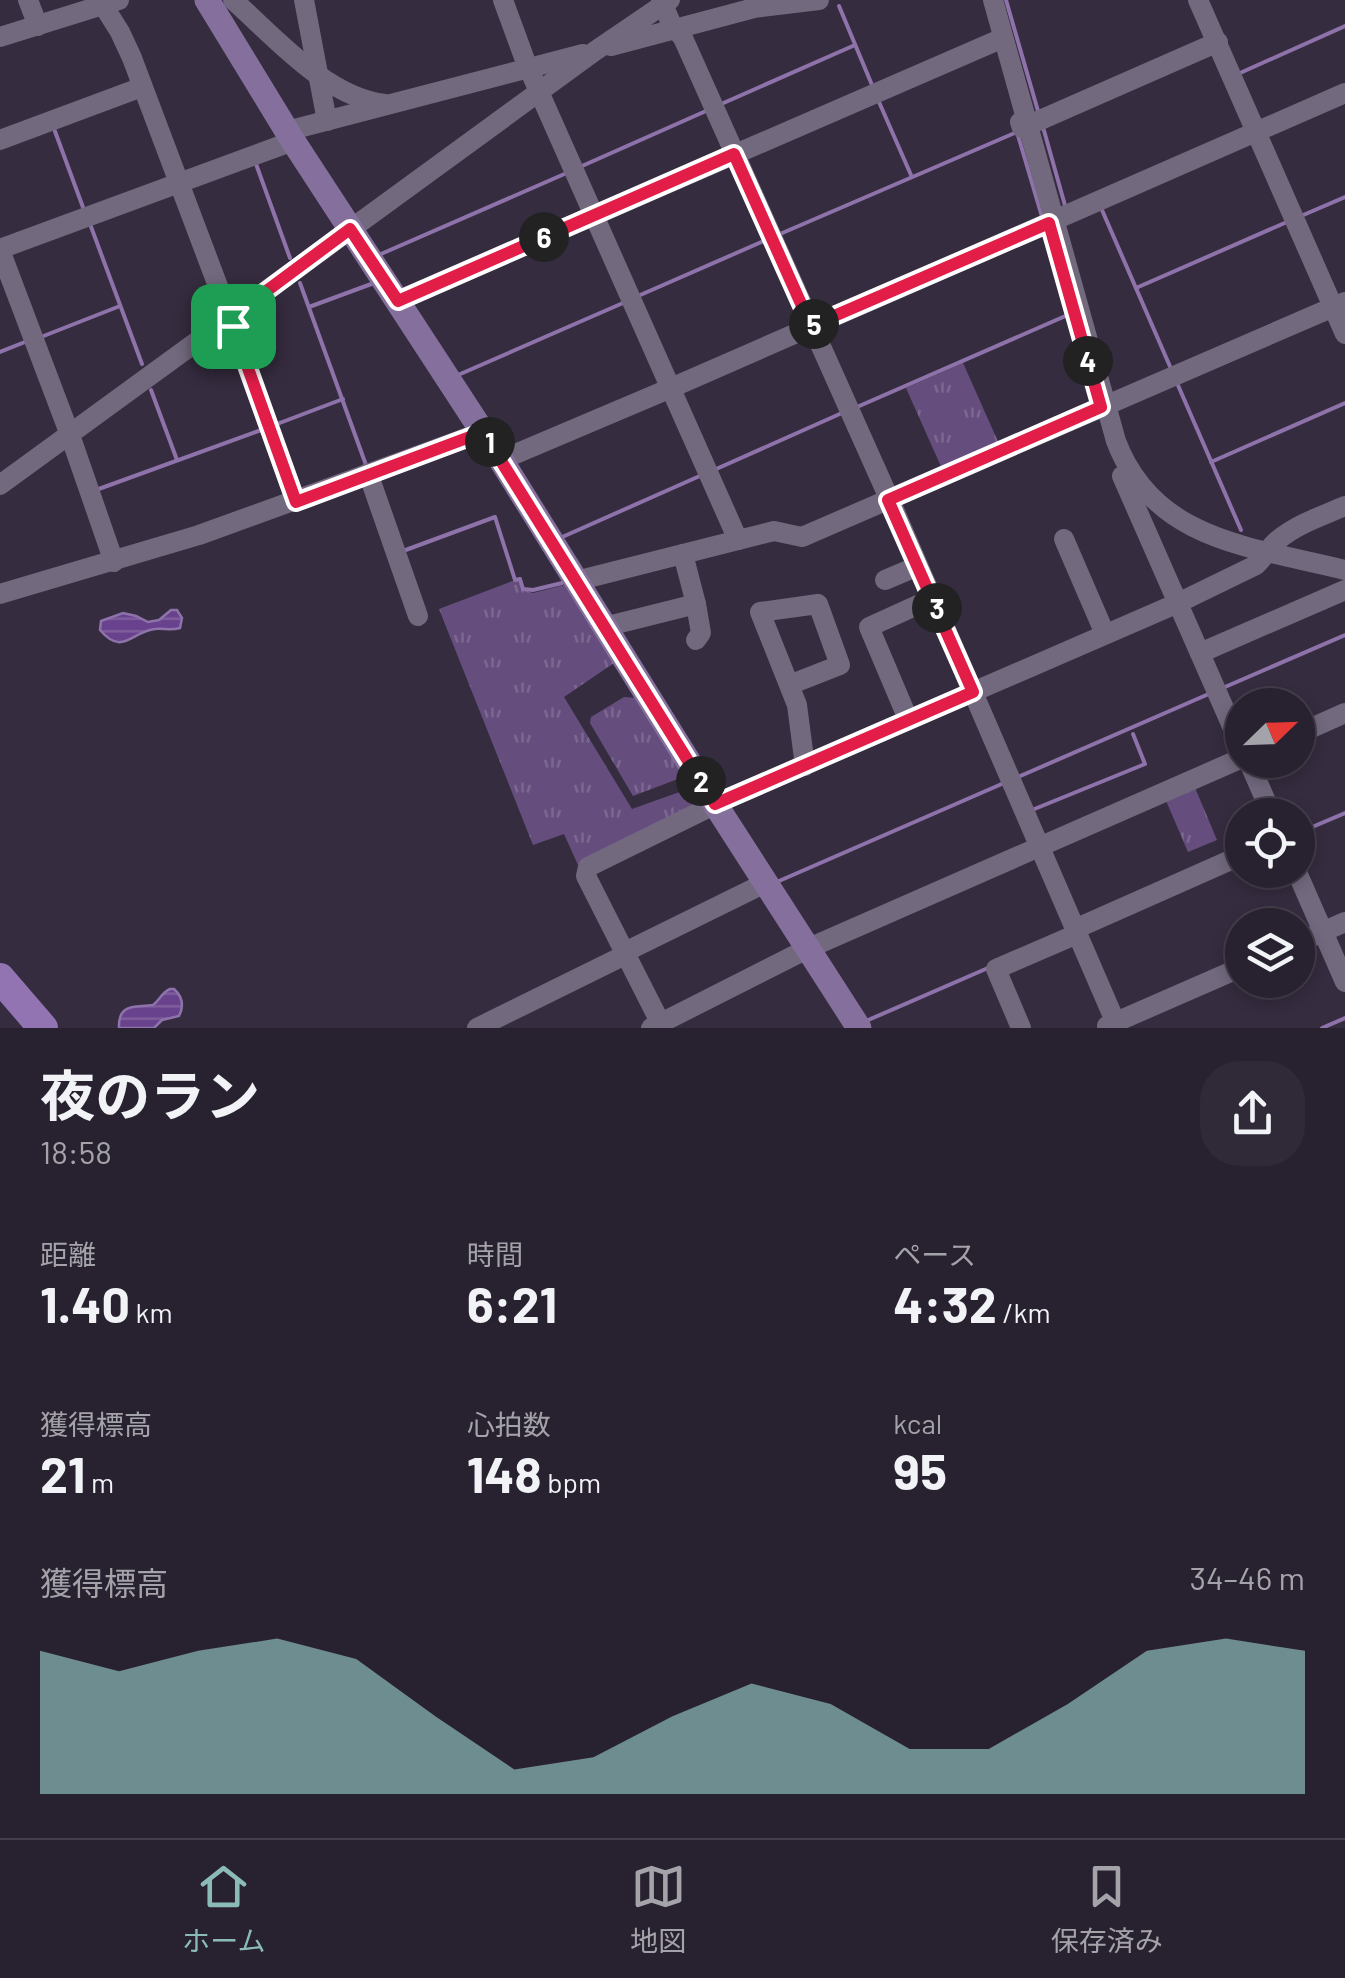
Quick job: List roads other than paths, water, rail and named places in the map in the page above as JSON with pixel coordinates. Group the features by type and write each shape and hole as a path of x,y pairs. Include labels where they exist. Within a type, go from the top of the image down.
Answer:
{"highway":[{"path":"0,978 42,1028"},
{"path":"0,1005 20,1028"}],"main road":[{"path":"207,0 859,1028"}],"street":[{"path":"28,0 38,26"},
{"path":"233,0 336,89 367,102 386,104"},
{"path":"304,0 327,121"},
{"path":"503,0 738,540"},
{"path":"114,562 0,249 327,121 736,12 782,2 819,0"},
{"path":"984,0 1025,127"},
{"path":"993,0 1120,470 1225,710"},
{"path":"1198,0 1339,304 1345,334"},
{"path":"0,37 111,2 296,502"},
{"path":"0,485 665,2 671,23 683,38 933,598 1076,932 1112,1026 1225,975"},
{"path":"398,301 996,41"},
{"path":"1025,127 1218,42"},
{"path":"0,140 142,86"},
{"path":"501,460 1345,93"},
{"path":"576,581 780,531 802,537 1339,304"},
{"path":"1104,406 1123,460 1144,491 1179,521 1218,539 1345,570"},
{"path":"0,594 199,536 483,432"},
{"path":"368,473 418,616"},
{"path":"1225,768 809,948 659,1026 586,876 588,867 715,804 1178,603 1256,564 1290,530 1345,506"},
{"path":"1064,539 1105,634"},
{"path":"683,554 701,634 696,640"},
{"path":"885,580 918,566"},
{"path":"1200,653 1345,590"},
{"path":"908,719 869,627 933,598"},
{"path":"604,627 696,604"},
{"path":"788,684 840,665 818,604 760,612 788,684 797,705 805,766"},
{"path":"1315,726 1345,713"},
{"path":"1022,1028 996,969 1225,863"},
{"path":"476,1028 765,883"},
{"path":"1304,888 1345,982"},
{"path":"1315,936 1345,922"}],"waterway":[{"path":"1006,0 1038,111"},
{"path":"839,6 872,85"},
{"path":"1240,73 1345,26"},
{"path":"719,105 855,45"},
{"path":"879,102 911,175"},
{"path":"582,166 706,111"},
{"path":"53,126 84,210"},
{"path":"1043,127 1066,209"},
{"path":"780,234 1017,132 1043,220"},
{"path":"256,164 290,258"},
{"path":"381,254 569,172"},
{"path":"1301,216 1345,197"},
{"path":"1102,210 1172,371"},
{"path":"1136,288 1287,222"},
{"path":"90,224 142,364"},
{"path":"1047,233 1073,323"},
{"path":"638,296 766,240"},
{"path":"300,283 366,465"},
{"path":"309,307 374,283"},
{"path":"458,375 623,303"},
{"path":"41,337 120,306"},
{"path":"857,407 1070,314"},
{"path":"0,352 25,342"},
{"path":"1177,383 1241,530"},
{"path":"151,390 177,460"},
{"path":"277,424 343,399"},
{"path":"1211,462 1345,403"},
{"path":"714,470 842,413"},
{"path":"96,490 261,430"},
{"path":"560,538 702,475"},
{"path":"403,551 495,517 515,580 520,579 523,589 562,583"},
{"path":"1225,687 1345,635"},
{"path":"1018,777 1211,693"},
{"path":"1032,810 1145,764 1133,734"},
{"path":"779,881 1004,783"},
{"path":"1315,826 1345,813"},
{"path":"866,1021 988,968"},
{"path":"1322,1028 1345,1018"}]}
